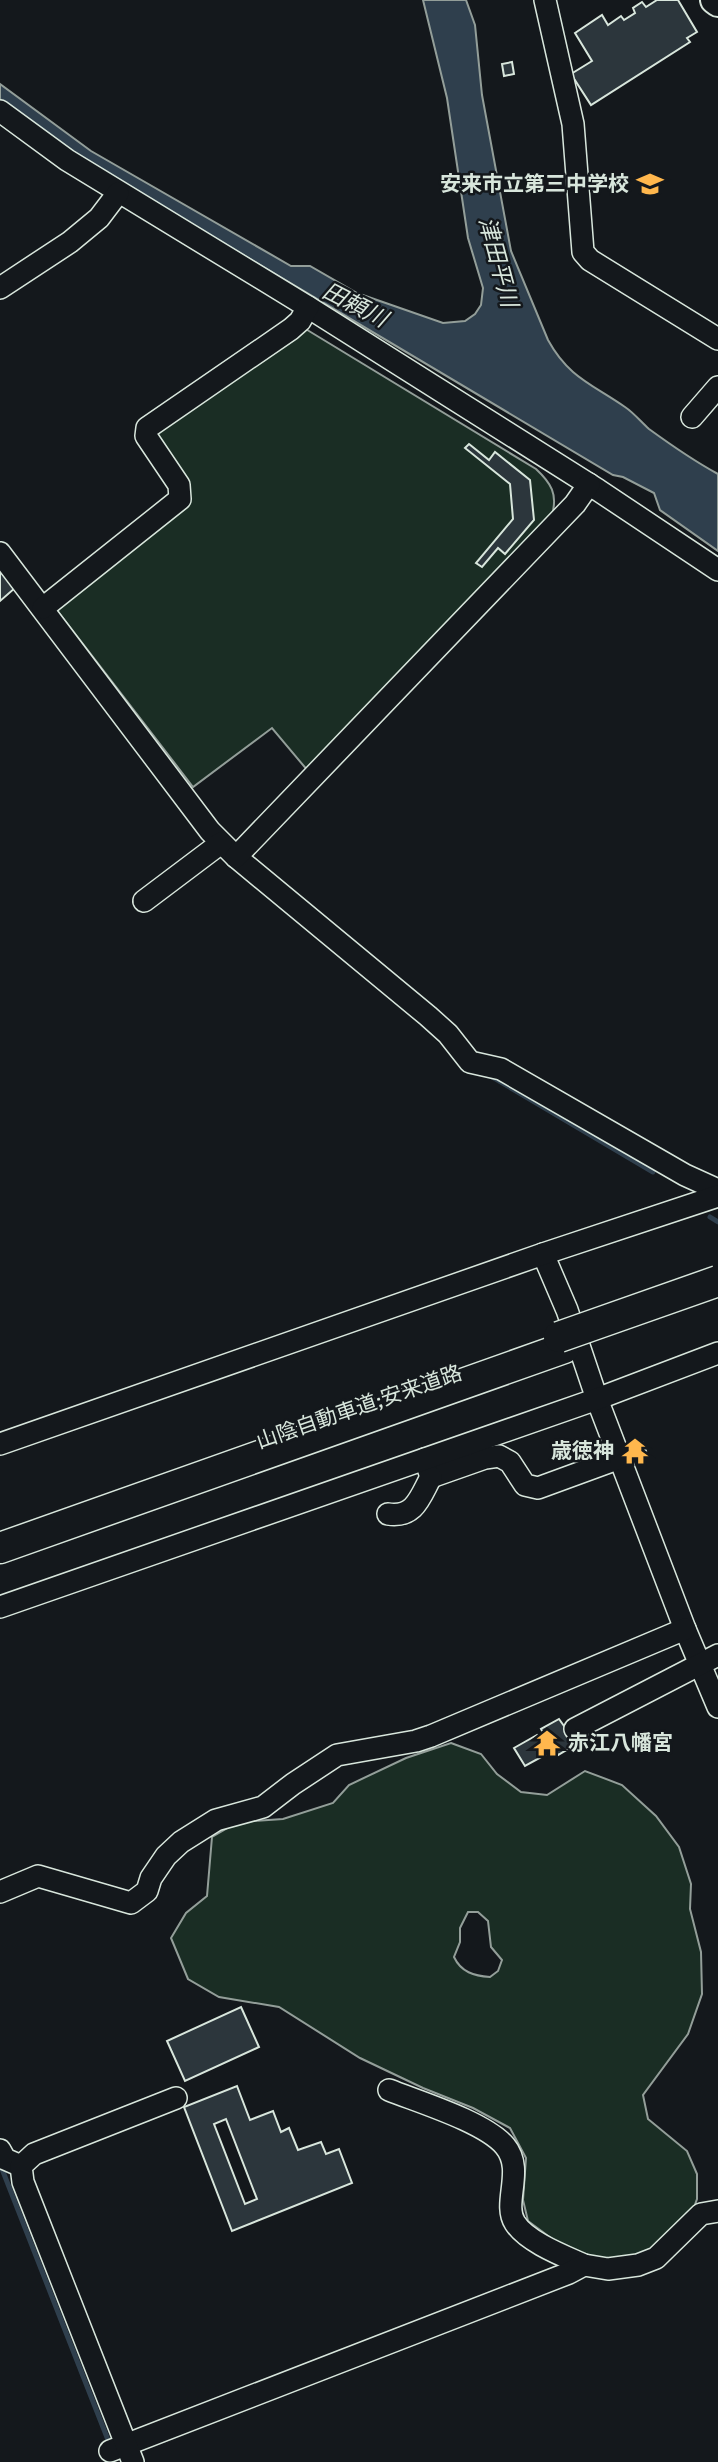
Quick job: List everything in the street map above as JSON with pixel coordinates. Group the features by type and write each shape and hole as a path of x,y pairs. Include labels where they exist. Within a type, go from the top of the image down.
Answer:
{"highway":[{"name":"山陰自動車道;安来道路","path":"0,1548 561,1343 718,1281"},
{"name":"山陰自動車道;安来道路","path":"0,1533 561,1343 718,1296"}],"street":[{"path":"545,0 573,124 583,252 590,260 718,339"},
{"path":"0,111 118,193 308,307 589,484 718,570"},
{"path":"0,288 70,242 99,218 118,193"},
{"path":"43,608 180,499 179,485 146,436 147,428 291,329 300,321 308,307"},
{"path":"692,417 718,387"},
{"path":"144,901 228,850 575,504 589,484"},
{"path":"0,553 228,850 428,1016 448,1034 470,1062 502,1069 685,1175 718,1190"},
{"path":"0,1444 543,1254 718,1196"},
{"path":"543,1254 685,1629 709,1660 718,1707"},
{"path":"0,1607 428,1468 718,1353"},
{"path":"428,1468 499,1456 510,1462 525,1485 538,1488 620,1458"},
{"path":"388,1514 404,1515 410,1511 428,1468"},
{"path":"0,1892 38,1876 131,1903 147,1891 151,1878 166,1856 181,1842 216,1820 263,1807 337,1755 430,1736 685,1629"},
{"path":"575,1729 709,1660"},
{"path":"389,2090 468,2122 504,2144 513,2164 511,2216 516,2224 533,2239 584,2265 608,2269 656,2258 709,2213"},
{"path":"21,2166 34,2154 176,2098"},
{"path":"0,2150 5,2159 21,2166"},
{"path":"21,2166 23,2182 121,2452 584,2265"}],"green space":[{"path":"304,328 536,469 552,489 552,515 308,771 272,728 193,787 53,605 188,501 190,491 152,440 155,428"},
{"path":"451,1743 481,1754 497,1774 521,1792 547,1795 585,1771 622,1785 656,1816 679,1847 691,1884 690,1909 701,1952 702,1994 688,2034 643,2095 648,2119 687,2151 697,2174 697,2199 692,2213 652,2253 599,2263 563,2247 528,2221 523,2200 526,2158 510,2128 473,2108 360,2058 279,2007 219,1997 188,1979 171,1938 186,1913 207,1896 212,1837 238,1822 283,1819 333,1803 349,1785 406,1758","holes":["468,1912 478,1912 488,1921 491,1947 502,1960 498,1971 490,1977 469,1972 460,1966 454,1957 460,1942 460,1928"]}],"water":[{"path":"423,0 466,0 475,25 482,95 511,251 548,340 573,372 628,409 666,441 718,474 718,551 660,510 654,493 623,477 613,475 75,155 0,99 0,84 91,151 291,266 310,266 357,293 443,323 465,321 475,314 481,305 483,288 468,238 447,98"}],"building":[{"path":"657,0 678,0 697,32 687,38 690,42 591,105 571,74 592,61 575,33 602,15 608,25 621,16 624,20 635,13 633,8 642,2 646,7"},
{"path":"512,62 514,74 504,76 502,64"},
{"path":"469,444 489,460 495,452 530,480 534,520 505,554 498,548 482,567 476,563 513,519 510,484 465,448"},
{"path":"0,571 15,588 0,601"},
{"name":"歳徳神","path":"643,1443 646,1451 627,1459 624,1451"},
{"name":"赤江八幡宮","path":"559,1719 564,1726 569,1723 578,1738 571,1742 573,1746 558,1755 552,1744 543,1750 545,1755 525,1766 514,1748 537,1735 541,1741 546,1738 541,1729"},
{"path":"241,2007 259,2047 185,2081 167,2041"},
{"path":"237,2086 250,2120 273,2111 281,2132 289,2128 298,2150 321,2142 326,2154 339,2149 352,2183 232,2231 184,2107","holes":["226,2119 257,2199 245,2204 214,2124"]}],"waterway":[{"path":"489,1075 653,1172"},
{"path":"710,1217 718,1222"},
{"path":"0,2164 110,2445"}],"place":[{"name":"安来市立第三中学校","path":"650,184"},
{"name":"歳徳神","path":"635,1451"},
{"name":"赤江八幡宮","path":"547,1743"}],"water label":[{"name":"津田平川","path":"498,262"},
{"name":"田頼川","path":"355,305"}]}
